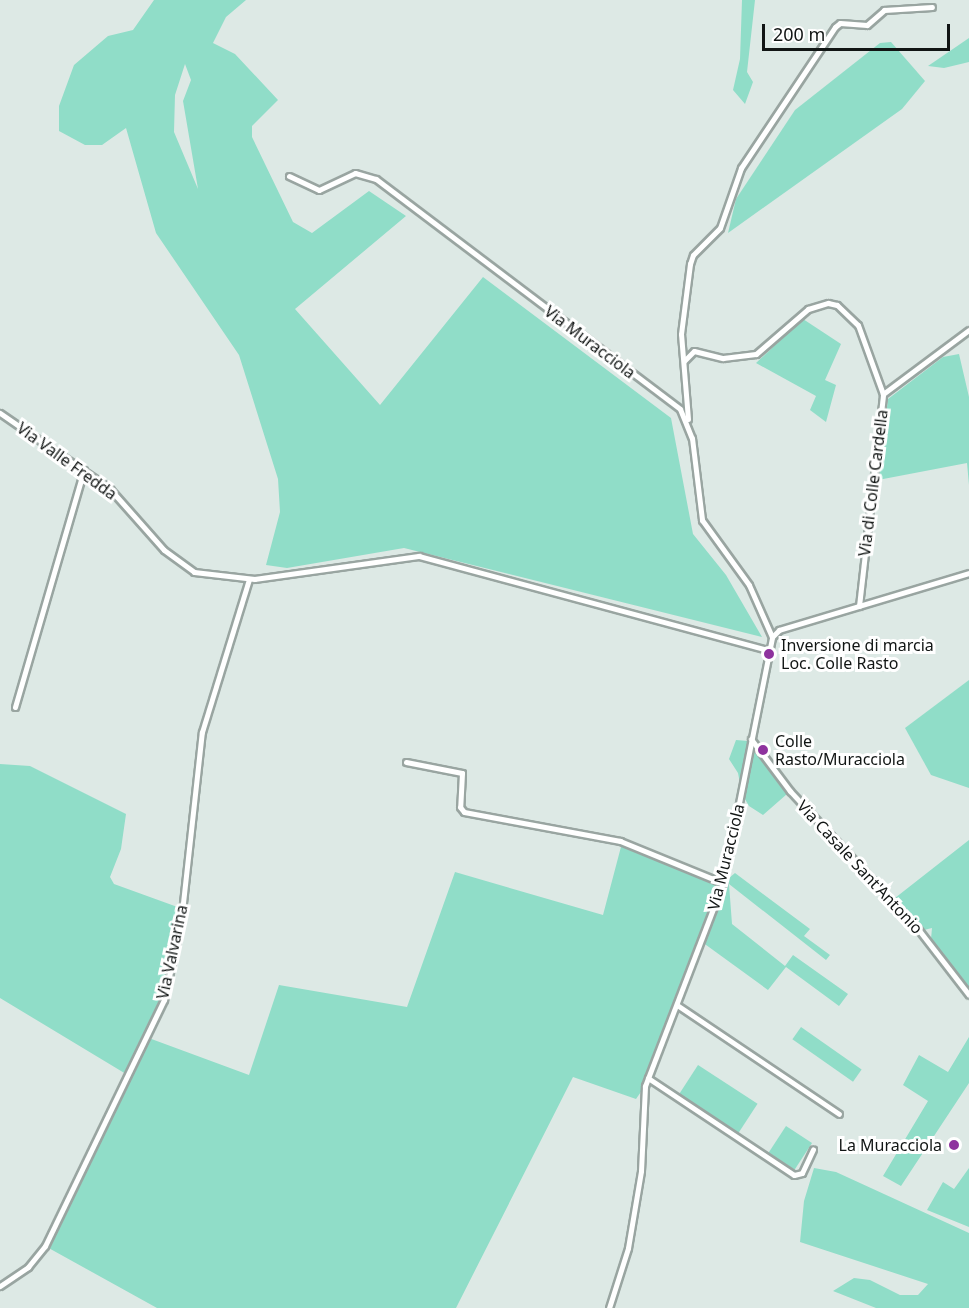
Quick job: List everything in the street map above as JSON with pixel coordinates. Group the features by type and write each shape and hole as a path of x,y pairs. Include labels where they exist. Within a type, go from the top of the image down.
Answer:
{"street":[{"path":"932,7 884,10 867,26 840,23 835,27 741,168 720,228 693,255 681,334 688,421 702,520 752,590 772,637 779,630 969,573"},
{"name":"Via Muracciola","path":"289,176 319,190 355,174 376,179 680,410 688,421"},
{"path":"684,361 694,351 723,358 756,354 808,309 828,303 837,305 858,325 883,394"},
{"name":"Via di Colle Cardella","path":"859,606 883,394 969,330"},
{"name":"Via Valle Fredda","path":"0,412 118,496 161,547 186,569 249,579 419,556 767,651"},
{"path":"15,707 84,470"},
{"name":"Via Valvarina","path":"0,1286 28,1267 45,1246 164,1000 181,921 202,735 249,579"},
{"name":"Via Muracciola","path":"609,1308 628,1248 641,1171 648,1078 723,883 767,651 772,637"},
{"name":"Via Casale Sant'Antonio","path":"751,739 790,791 918,929 969,995"},
{"path":"406,762 462,773 460,807 466,813 620,841 723,883"},
{"path":"677,1005 839,1114"},
{"path":"648,1078 794,1175 802,1173 813,1149"}],"green space":[{"path":"154,0 246,0 226,17 213,43 235,54 278,100 252,126 252,137 293,222 312,233 369,191 406,216 295,309 380,405 483,277 671,418 693,534 726,575 762,637 404,548 287,568 266,565 280,512 278,479 239,355 156,233 126,128 102,145 85,145 59,131 59,106 74,65 108,36 133,30","holes":["185,64 191,80 183,101 198,189 174,132 175,95"]},
{"path":"742,0 755,0 747,72 753,82 745,104 733,90 740,59"},
{"path":"969,38 969,62 944,68 928,66"},
{"path":"891,42 925,81 902,109 728,233 736,199 795,110 880,43"},
{"path":"803,319 841,344 825,380 836,385 826,422 810,410 816,396 756,363"},
{"path":"959,354 969,397 969,485 967,463 878,480 888,399 943,357"},
{"path":"969,680 969,788 931,775 905,728"},
{"path":"736,740 748,741 787,794 763,815 749,806 742,794 738,773 729,759"},
{"path":"0,764 30,766 126,814 121,849 110,877 114,884 183,909 166,994 146,1037 249,1075 279,985 407,1007 455,872 603,915 622,843 723,883 735,873 810,929 804,936 830,955 826,960 729,884 732,924 785,966 793,955 848,994 839,1006 786,967 768,990 702,942 645,1086 636,1099 573,1077 456,1308 157,1308 45,1246 126,1074 0,998"},
{"path":"969,840 969,987 931,939 932,928 924,930 895,898"},
{"path":"801,1027 862,1069 853,1082 792,1039"},
{"path":"969,1037 969,1083 901,1186 883,1176 928,1101 903,1085 919,1055 948,1072"},
{"path":"698,1065 758,1104 738,1134 678,1095"},
{"path":"786,1126 812,1143 795,1170 769,1153"},
{"path":"814,1168 836,1172 969,1233 969,1308 876,1308 833,1291 854,1278 870,1280 900,1295 918,1295 928,1284 800,1242 804,1201"},
{"path":"969,1168 969,1227 927,1210 943,1182 954,1189"}],"place":[{"name":"Inversione di marcia Loc. Colle Rasto","path":"769,654"},
{"name":"Colle Rasto/Muracciola","path":"763,750"},
{"name":"La Muracciola","path":"954,1145"}]}
